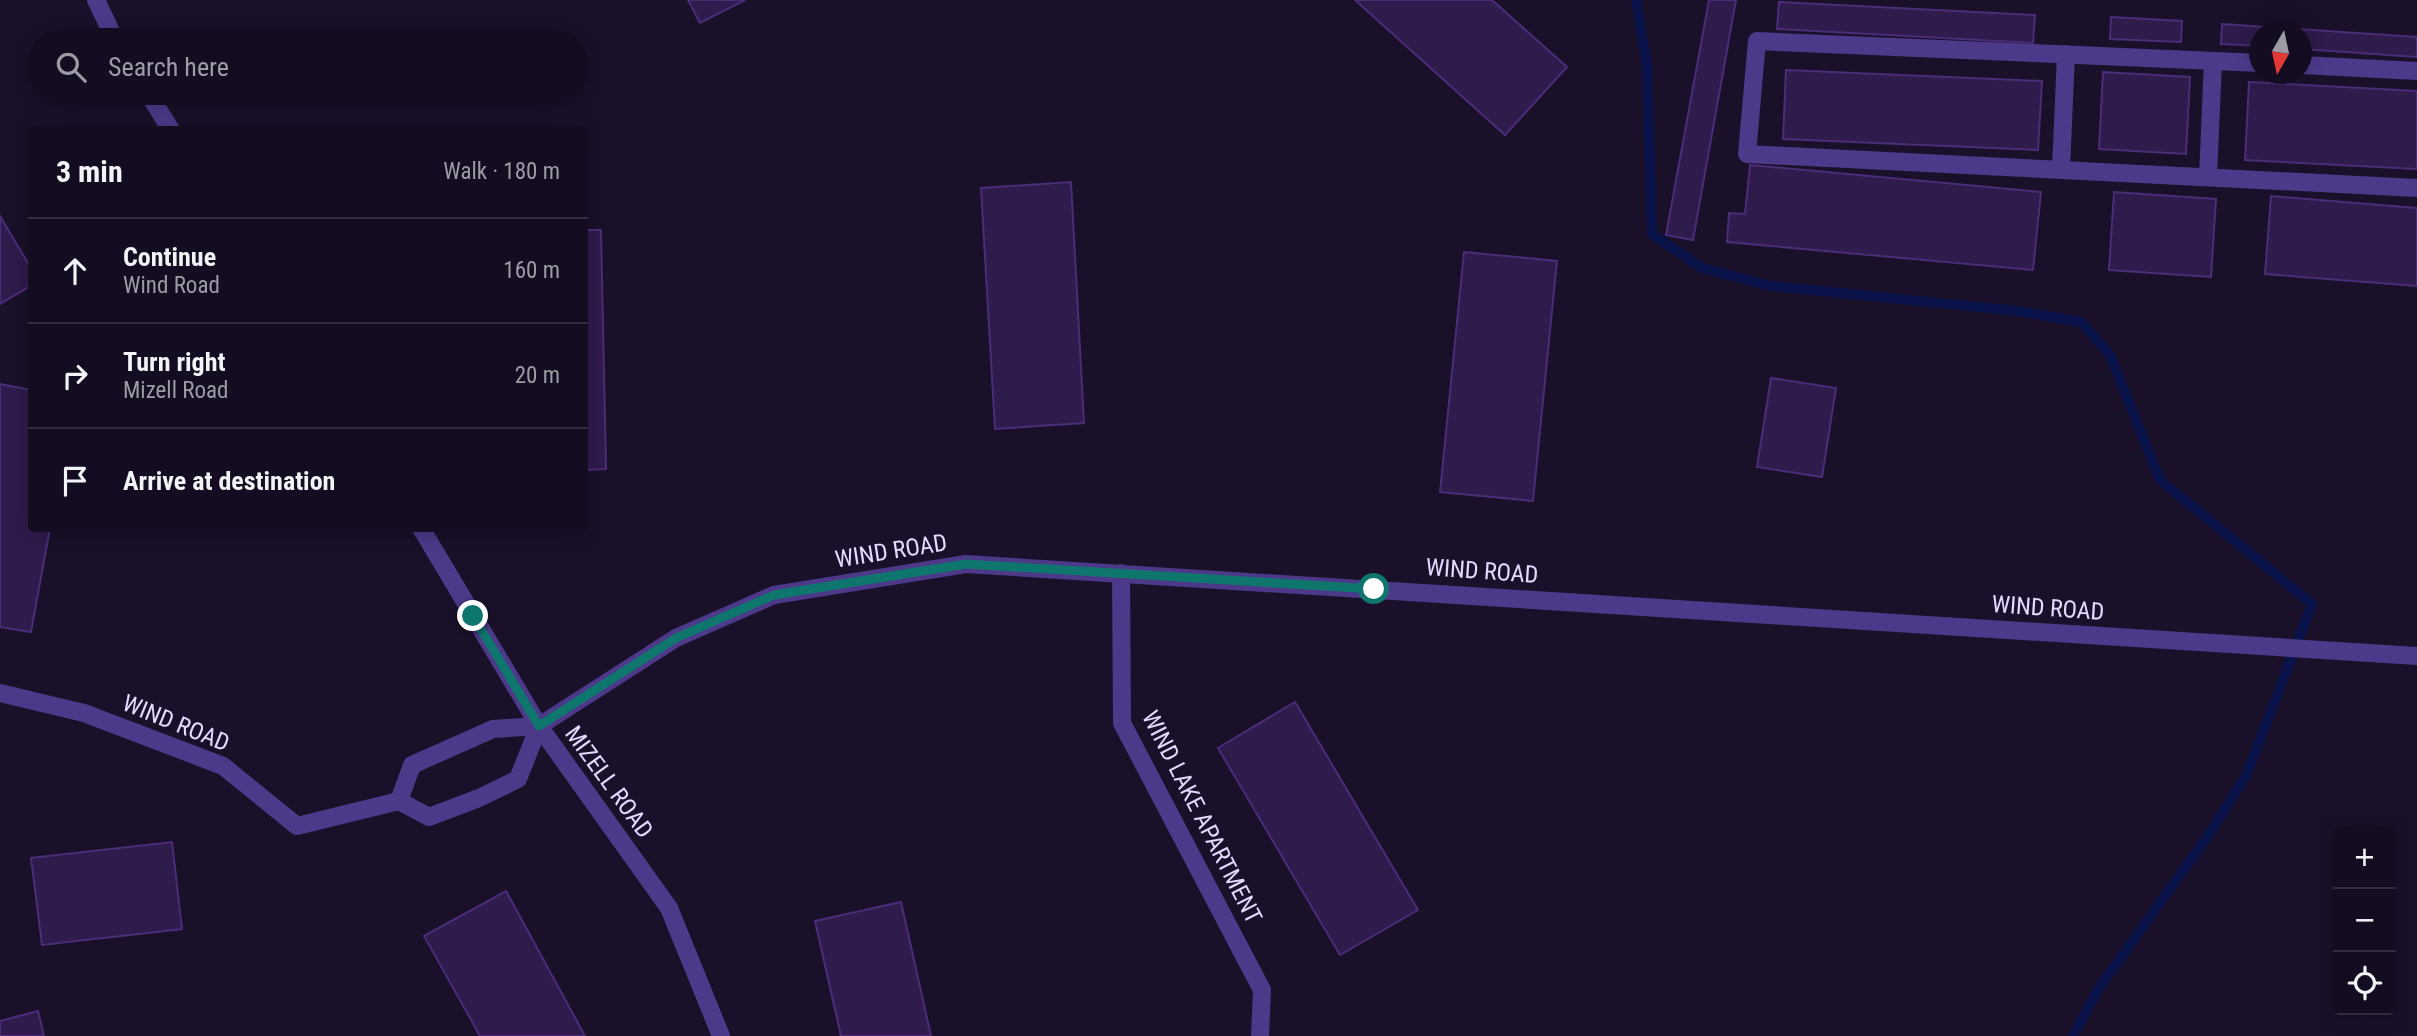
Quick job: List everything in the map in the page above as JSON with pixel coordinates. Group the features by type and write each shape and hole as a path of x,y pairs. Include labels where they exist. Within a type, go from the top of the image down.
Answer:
{"street":[{"path":"96,0 109,28"},
{"path":"2249,63 1757,41 1747,154 2417,188"},
{"path":"2061,169 2066,54"},
{"path":"2208,177 2213,61"},
{"path":"2312,66 2417,71"},
{"path":"155,105 169,126"},
{"name":"MIZELL ROAD","path":"423,532 539,726 669,908 721,1036"},
{"name":"WIND ROAD","path":"0,693 84,713 223,766 298,826 399,801 412,765 493,729 539,726 676,638 774,595 966,564 2417,656"},
{"name":"WIND LAKE APARTMENT","path":"1121,573 1122,723 1262,990 1260,1036"},
{"path":"399,801 429,817 479,799 518,779 539,726"}],"building":[{"path":"688,0 745,0 700,23"},
{"path":"1355,0 1492,0 1567,67 1505,135"},
{"path":"1709,0 1736,0 1693,240 1666,235"},
{"path":"1779,2 2035,15 2033,43 1777,29"},
{"path":"2111,17 2182,21 2181,42 2110,39"},
{"path":"2222,24 2249,26 2249,45 2221,44"},
{"path":"2312,30 2417,37 2417,57 2312,50"},
{"path":"1786,70 2042,81 2038,150 1783,139"},
{"path":"2103,72 2190,77 2186,154 2099,149"},
{"path":"2249,82 2417,91 2417,169 2245,160"},
{"path":"1750,165 2041,192 2033,270 1727,242 1729,213 1745,214"},
{"path":"1071,182 1084,423 995,429 981,188"},
{"path":"2114,192 2216,199 2211,277 2109,270"},
{"path":"2271,196 2417,208 2417,286 2265,274"},
{"path":"0,216 28,263 28,287 0,304"},
{"path":"588,230 601,230 606,469 588,470"},
{"path":"1464,252 1557,261 1533,501 1440,492"},
{"path":"1771,378 1836,388 1822,477 1757,467"},
{"path":"0,384 28,389 28,532 49,532 31,632 0,627"},
{"path":"1295,702 1418,910 1340,955 1218,748"},
{"path":"172,842 182,929 42,945 31,858"},
{"path":"506,891 585,1036 480,1036 424,936"},
{"path":"901,902 931,1036 841,1036 815,921"},
{"path":"38,1011 44,1036 0,1036 0,1021"}],"waterway":[{"path":"1636,0 1647,66 1652,234 1702,268 1771,286 2018,311 2081,322 2110,355 2160,480 2312,604 2247,774 2210,833 2099,988 2073,1036"}],"route":[{"path":"473,616 539,726 676,638 774,595 966,564 1374,589"}]}
